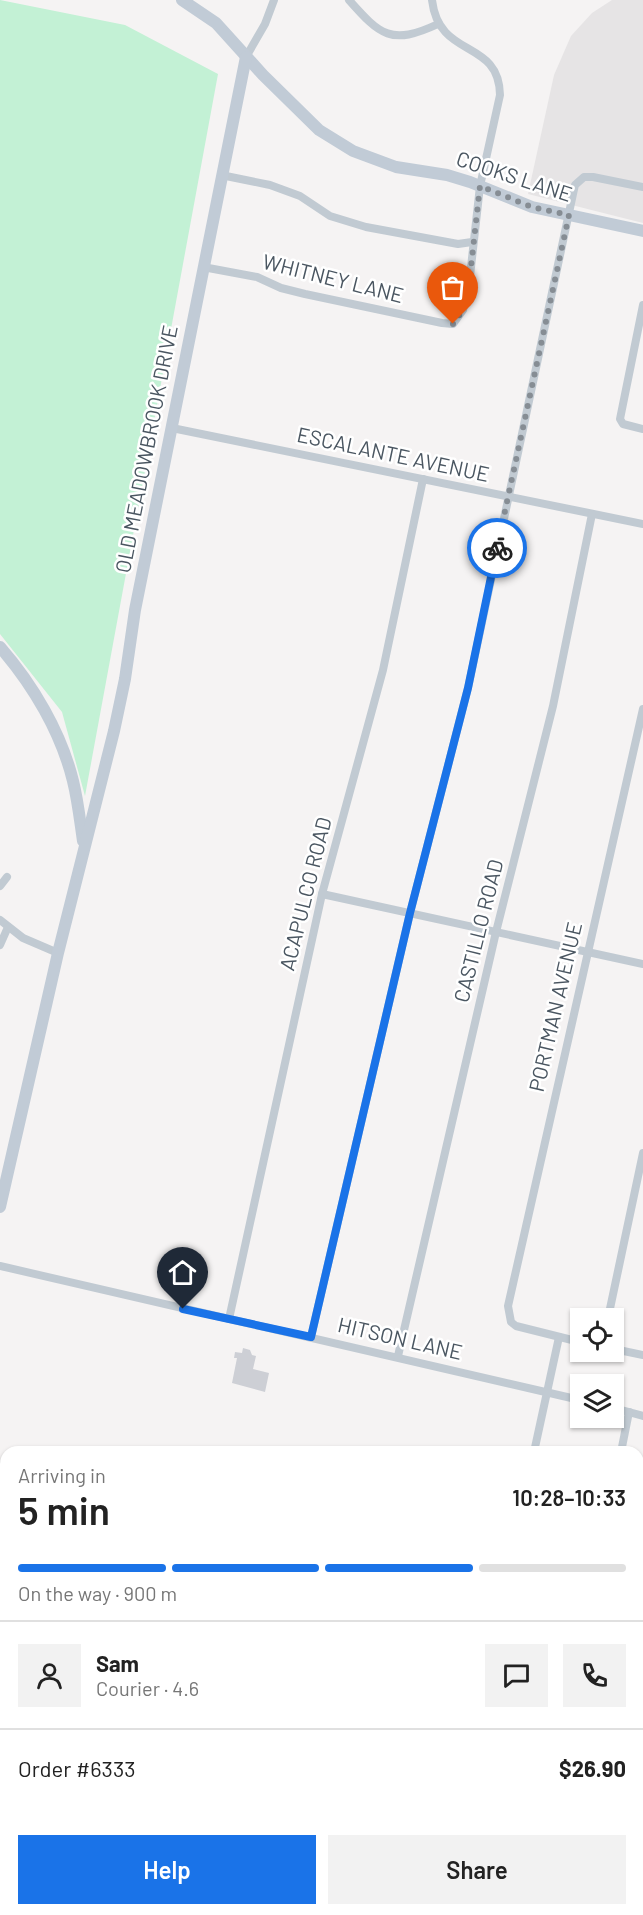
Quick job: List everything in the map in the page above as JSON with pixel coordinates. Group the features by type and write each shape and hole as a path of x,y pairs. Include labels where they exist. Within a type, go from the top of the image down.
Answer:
{"main road":[{"name":"COOKS LANE","path":"182,0 216,23 303,116 335,141 361,154 396,166 447,175 532,207 643,231"},
{"name":"OLD MEADOWBROOK DRIVE","path":"0,1207 58,953 125,679 135,610 246,57"},
{"path":"0,647 47,713 65,755 74,782 84,848"}],"street":[{"path":"246,57 265,24 274,0"},
{"path":"348,0 374,28 384,33 402,35 412,34 438,24 432,0"},
{"name":"WHITNEY LANE","path":"203,267 257,277 282,288 305,294 453,324 463,310 469,285 480,186 500,95 500,83 489,63 478,53 449,38 438,24"},
{"path":"221,175 300,196 330,216 366,226 459,244 472,242"},
{"path":"311,1337 410,913 468,688 575,185 584,177 593,177 643,186"},
{"path":"643,305 620,419 623,423 643,429"},
{"name":"ESCALANTE AVENUE","path":"172,428 643,524"},
{"name":"ACAPULCO ROAD","path":"229,1319 322,894 384,670 423,479"},
{"name":"CASTILLO ROAD","path":"398,1356 496,932 553,706 592,514"},
{"name":"PORTMAN AVENUE","path":"560,1337 516,1326 511,1322 510,1296 643,709"},
{"path":"0,886 7,877"},
{"path":"322,894 643,964"},
{"path":"0,920 23,938 58,953"},
{"path":"0,945 8,927"},
{"path":"610,1308 643,1153"},
{"name":"HITSON LANE","path":"0,1266 398,1356 570,1398"},
{"path":"535,1446 560,1337 570,1340"},
{"path":"624,1351 643,1355"},
{"path":"624,1411 643,1416"},
{"path":"622,1446 629,1412"}],"shaded area":[{"path":"612,0 643,0 643,223 528,194 554,75 571,36 592,13"}],"green space":[{"path":"0,0 125,25 218,74 85,796 62,712 0,634"}],"building":[{"path":"243,1348 250,1350 252,1355 256,1356 253,1369 269,1373 265,1392 232,1383 237,1358 234,1358 235,1352 242,1353"}],"way so far":[{"path":"453,324 463,310 469,285 480,186 532,207 569,215 497,548"}],"route":[{"path":"183,1309 311,1337 410,913 468,688 497,548"}]}
